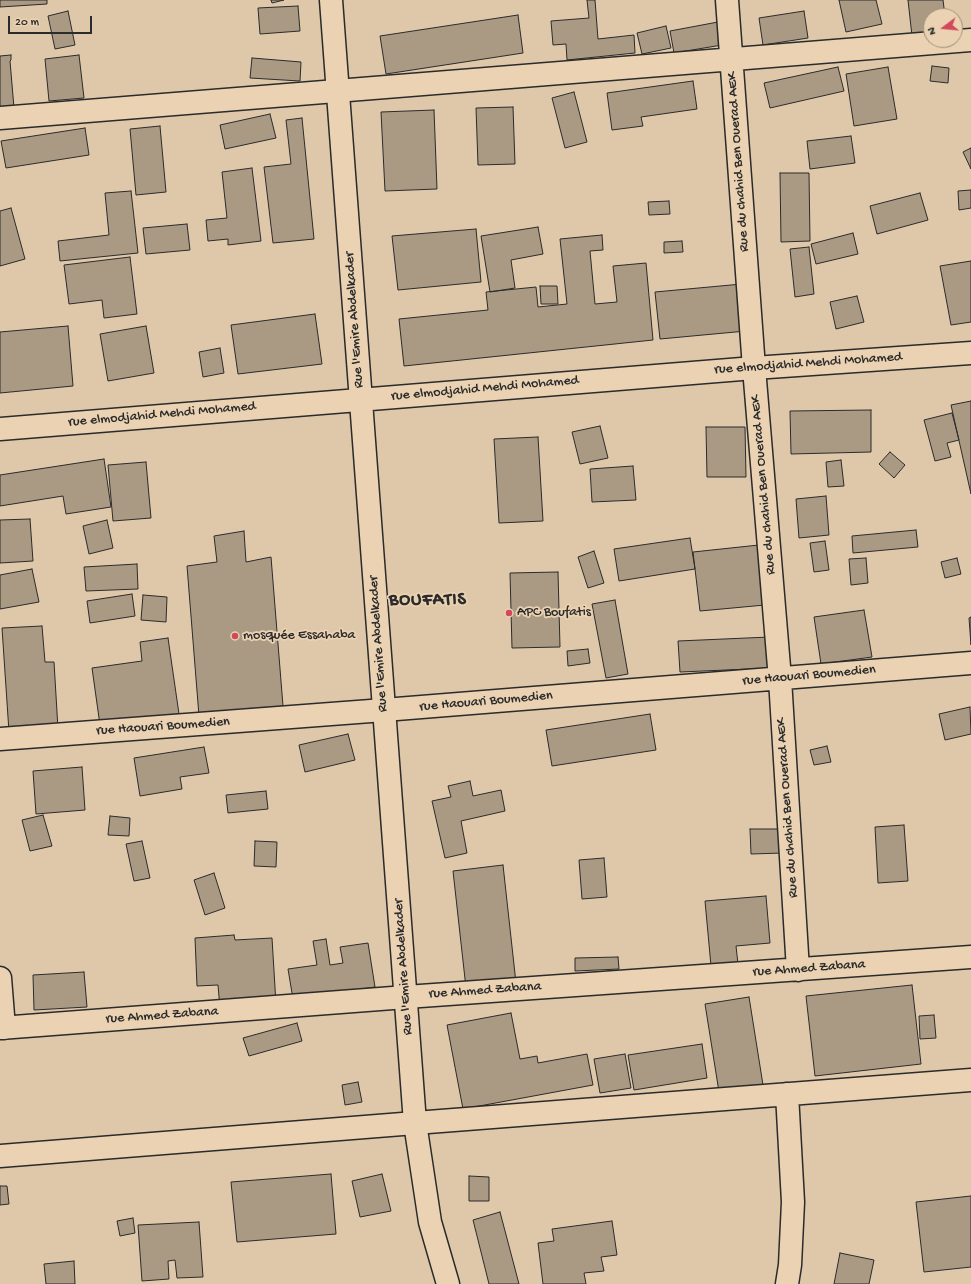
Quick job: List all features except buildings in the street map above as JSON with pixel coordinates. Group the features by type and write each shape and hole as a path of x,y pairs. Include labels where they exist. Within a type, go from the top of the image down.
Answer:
{"street":[{"name":"Rue l'Emire Abdelkader","path":"331,0 415,1123 430,1222 448,1284"},
{"name":"Rue du chahid Ben Ouerad AEK","path":"727,0 754,368 780,678 798,970"},
{"path":"0,118 971,40"},
{"name":"rue elmodjahid Mehdi Mohamed","path":"0,429 754,368 971,353"},
{"name":"rue Haouari Boumedien","path":"0,739 971,663"},
{"name":"rue Ahmed Zabana","path":"2,1028 406,997 971,957"},
{"path":"0,978 2,1028"},
{"path":"0,1156 971,1080"},
{"path":"786,1284 790,1265 793,1202 787,1094"}],"place":[{"name":"APC Boufatis","path":"509,613"},
{"name":"mosquée Essahaba","path":"235,636"}],"district":[{"name":"BOUFATIS","path":"428,601"}]}
